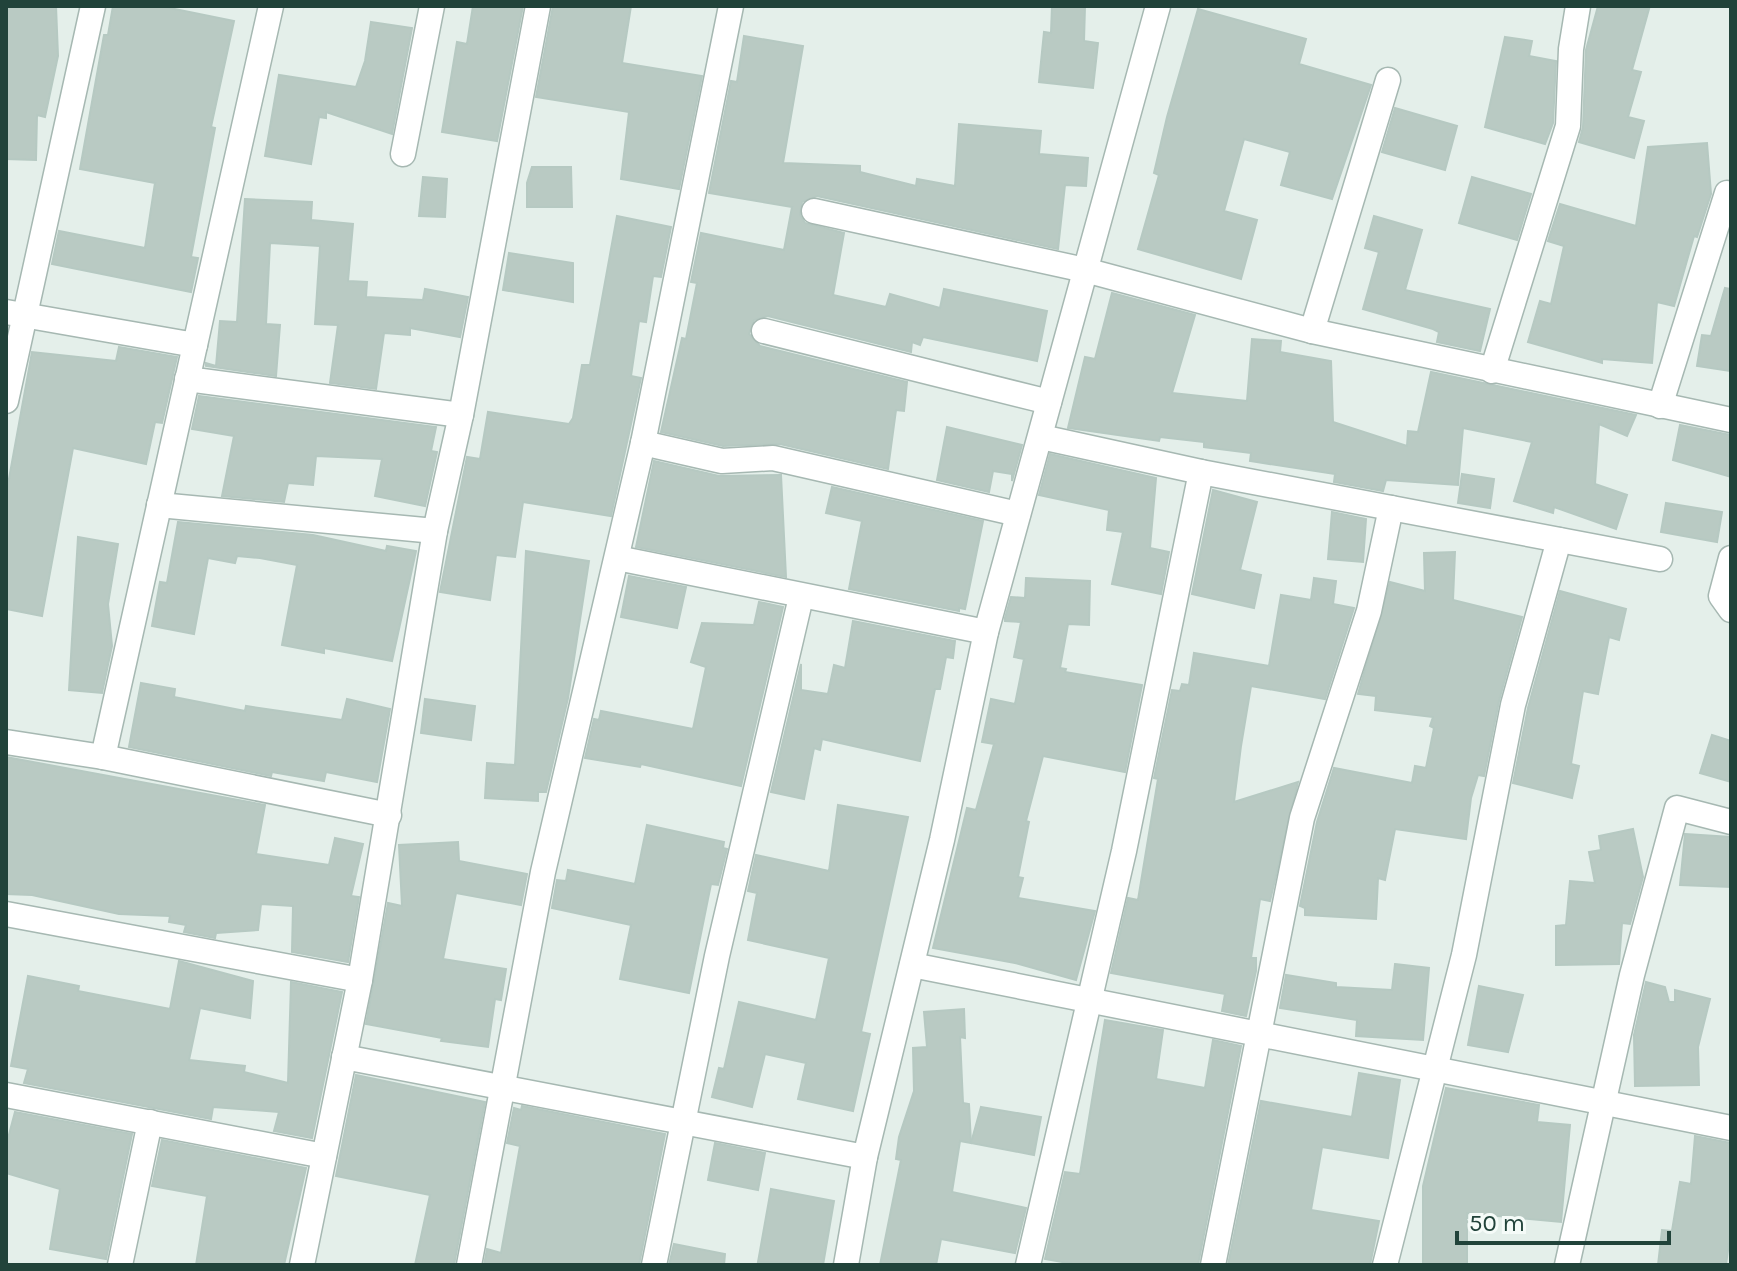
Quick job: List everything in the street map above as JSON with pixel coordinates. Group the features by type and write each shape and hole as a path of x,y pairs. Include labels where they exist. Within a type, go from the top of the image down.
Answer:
{"street":[{"path":"6,401 15,313 93,6"},
{"path":"103,757 271,6"},
{"path":"403,154 432,6"},
{"path":"302,1265 360,980 435,531 461,415 538,6"},
{"path":"469,1265 543,872 643,443 731,6"},
{"path":"846,1265 865,1157 912,965 986,632 1158,6"},
{"path":"1492,371 1568,126 1571,49 1578,6"},
{"path":"1312,331 1388,80"},
{"path":"1660,406 1727,193"},
{"path":"814,211 1085,270 1312,331 1731,420"},
{"path":"15,313 195,345"},
{"path":"764,331 1049,402"},
{"path":"187,379 461,415"},
{"path":"1041,437 1201,472 1660,559"},
{"path":"643,443 722,461 773,458 1018,514"},
{"path":"1028,1265 1124,851 1201,472"},
{"path":"159,505 435,531"},
{"path":"1213,1265 1302,818 1369,611 1391,508"},
{"path":"1385,1265 1464,955 1513,705 1559,540"},
{"path":"617,558 986,632"},
{"path":"1731,558 1721,596 1731,610"},
{"path":"654,1265 717,956 801,597"},
{"path":"6,742 103,757 389,815"},
{"path":"1567,1265 1632,975 1677,808 1731,822"},
{"path":"6,914 360,980"},
{"path":"912,965 1731,1128"},
{"path":"344,1057 865,1157"},
{"path":"6,1095 324,1156"},
{"path":"120,1265 150,1122"}],"building":[{"path":"6,6 56,6 58,56 45,117 37,115 36,160 6,159"},
{"path":"113,6 160,6 234,21 211,127 215,128 191,257 198,258 191,292 52,264 59,231 145,248 155,183 80,169 104,35 108,35"},
{"path":"473,6 523,6 497,141 442,132 457,42 467,44"},
{"path":"553,6 631,6 622,63 702,76 679,189 621,179 629,112 536,97"},
{"path":"1052,6 1085,6 1084,41 1098,43 1093,88 1039,82 1044,32 1051,33"},
{"path":"1598,6 1649,9 1632,70 1641,72 1628,117 1644,121 1634,158 1579,142 1583,127 1586,50"},
{"path":"1198,9 1306,39 1299,64 1371,85 1332,199 1281,185 1290,152 1244,139 1224,211 1257,220 1241,279 1138,249 1159,175 1154,173 1167,117"},
{"path":"371,22 412,28 392,134 326,112 326,118 319,117 311,164 265,156 279,75 356,87 365,61"},
{"path":"744,36 803,46 783,163 860,166 860,172 916,186 917,179 955,186 959,124 1041,131 1039,154 1088,158 1086,186 1065,185 1058,249 817,196 802,202 800,215 805,223 844,233 833,295 886,307 890,294 940,308 944,289 1047,311 1037,361 923,337 920,345 912,342 911,352 768,316 754,320 749,334 760,346 907,382 904,411 896,410 888,469 780,444 723,446 661,432 682,338 686,339 697,283 691,282 701,233 784,250 792,207 709,193 731,81 737,82"},
{"path":"1505,37 1532,41 1529,56 1556,61 1553,123 1545,144 1485,127"},
{"path":"1395,108 1457,126 1445,170 1382,152"},
{"path":"1707,143 1711,194 1697,237 1694,236 1674,306 1657,302 1652,363 1602,359 1602,363 1528,342 1540,301 1551,304 1564,246 1548,241 1560,204 1636,226 1648,147"},
{"path":"532,167 571,167 572,207 527,207 527,183"},
{"path":"423,177 447,179 445,217 419,216"},
{"path":"1472,177 1531,194 1517,240 1459,223"},
{"path":"245,199 312,202 311,220 353,224 348,281 367,282 366,297 423,300 425,289 468,297 460,337 410,328 410,335 384,333 376,389 330,383 338,325 315,324 320,246 270,243 266,324 280,325 276,376 206,366 206,363 216,366 220,321 237,322"},
{"path":"617,216 671,227 661,277 653,276 646,322 639,321 631,376 641,378 611,516 523,502 515,557 496,555 490,600 440,592 467,457 480,459 488,412 569,424 573,418 582,365 590,365"},
{"path":"1374,216 1422,230 1405,290 1490,309 1480,351 1437,342 1439,332 1433,329 1363,309 1379,252 1365,248"},
{"path":"509,253 573,263 573,302 503,290"},
{"path":"1725,288 1731,289 1731,371 1697,366 1702,335 1711,336"},
{"path":"1112,293 1195,315 1172,393 1247,401 1252,339 1281,341 1280,352 1331,361 1333,422 1407,446 1408,431 1418,432 1431,372 1636,415 1627,436 1599,424 1595,484 1627,495 1616,529 1554,507 1553,513 1514,501 1532,442 1463,428 1458,485 1386,480 1383,491 1334,482 1335,474 1250,461 1251,453 1204,447 1204,442 1160,437 1159,441 1068,428 1085,357 1095,359"},
{"path":"119,347 177,357 162,423 155,422 146,464 73,448 42,616 6,609 6,495 32,352 116,361"},
{"path":"199,396 436,427 431,451 437,452 425,506 375,496 382,459 316,456 313,485 288,483 284,502 222,496 234,436 192,429"},
{"path":"1680,425 1731,435 1731,477 1673,460"},
{"path":"947,427 1022,445 1012,481 1012,474 993,471 989,492 937,480"},
{"path":"1050,454 1156,478 1150,548 1169,552 1161,594 1112,584 1123,532 1107,530 1109,510 1039,495"},
{"path":"654,461 719,476 781,475 786,577 636,547"},
{"path":"1462,474 1494,479 1490,508 1458,503"},
{"path":"832,487 983,521 965,609 959,608 959,611 849,589 862,521 826,513"},
{"path":"1213,490 1257,502 1240,570 1261,575 1254,608 1192,594"},
{"path":"1666,503 1722,512 1717,542 1661,532"},
{"path":"1332,512 1366,519 1363,562 1328,559"},
{"path":"178,522 313,535 386,551 387,546 416,551 392,661 324,648 324,653 282,645 297,565 260,558 237,556 235,563 208,558 194,634 152,626 160,582 167,583"},
{"path":"78,537 118,544 108,604 112,646 102,693 69,690"},
{"path":"526,551 589,561 568,698 546,792 538,792 538,801 485,798 487,763 515,765"},
{"path":"1455,552 1453,600 1522,617 1499,701 1484,776 1478,775 1471,798 1466,839 1395,829 1385,880 1378,878 1376,919 1305,915 1305,908 1300,906 1317,822 1334,768 1412,783 1415,766 1426,768 1434,728 1430,726 1433,717 1375,710 1376,696 1358,694 1390,582 1425,591 1424,553"},
{"path":"629,576 686,587 677,628 621,617"},
{"path":"1026,578 1090,581 1089,625 1068,624 1060,668 1066,669 1065,672 1142,685 1125,772 1043,756 1026,821 1029,822 1018,877 1023,878 1018,898 1095,911 1076,980 1015,963 933,948 967,808 976,810 994,744 982,742 991,699 1015,704 1024,659 1014,657 1021,622 1005,621 1005,618 1011,597 1025,598"},
{"path":"1314,578 1336,581 1333,604 1354,608 1325,699 1251,686 1241,746 1234,802 1298,782 1270,901 1260,899 1251,958 1256,958 1256,971 1246,1016 1222,1011 1225,994 1111,973 1128,898 1138,900 1158,779 1154,778 1172,690 1180,691 1182,684 1189,685 1194,653 1269,666 1281,595 1311,600"},
{"path":"1560,591 1626,609 1619,640 1609,637 1598,694 1583,691 1571,764 1579,766 1572,798 1513,783 1528,708"},
{"path":"759,602 783,607 741,786 641,764 640,767 585,758 594,719 599,720 601,711 693,729 706,667 691,662 702,623 754,625"},
{"path":"853,621 955,641 953,658 946,657 940,689 935,689 920,761 822,739 820,750 814,748 804,799 771,792 801,664 801,690 828,694 834,665 845,668"},
{"path":"141,683 175,689 174,697 245,711 246,706 342,720 347,699 390,709 377,782 326,772 324,781 272,772 271,776 129,747"},
{"path":"425,699 475,706 471,740 421,733"},
{"path":"1712,735 1731,741 1731,782 1700,773"},
{"path":"6,757 265,805 256,854 329,865 335,838 363,844 351,896 359,897 348,962 292,952 293,906 261,904 258,930 216,933 215,938 184,932 186,925 169,922 170,916 119,914 32,895 6,894"},
{"path":"838,805 908,817 861,1032 870,1034 853,1111 798,1099 806,1063 765,1054 752,1107 712,1097 719,1068 724,1069 739,1002 816,1020 829,958 748,940 757,893 748,891 756,855 829,871"},
{"path":"647,825 724,842 723,848 727,849 718,885 711,884 689,993 620,979 631,925 552,908 557,880 566,881 568,870 635,884"},
{"path":"1633,829 1643,877 1630,924 1622,923 1619,964 1556,965 1556,926 1566,925 1570,881 1595,883 1589,852 1601,850 1599,836"},
{"path":"1685,834 1731,837 1731,887 1680,885"},
{"path":"458,842 459,861 527,874 521,905 456,893 443,959 506,969 501,1000 495,999 488,1047 441,1041 442,1038 366,1024 388,903 402,906 399,845"},
{"path":"179,961 253,981 250,1018 200,1008 189,1060 245,1066 244,1072 288,1083 291,982 342,992 312,1138 274,1131 279,1112 213,1107 211,1119 24,1083 28,1069 11,1066 28,976 79,986 78,991 170,1009"},
{"path":"1395,964 1429,968 1423,1040 1356,1036 1357,1020 1280,1008 1286,975 1336,983 1336,987 1392,990"},
{"path":"1646,982 1665,987 1669,1002 1675,1002 1675,990 1710,999 1698,1047 1699,1085 1635,1086 1634,1035"},
{"path":"1479,986 1523,995 1508,1052 1468,1045"},
{"path":"964,1009 965,1038 960,1037 963,1103 969,1104 971,1143 960,1141 952,1192 1026,1208 1015,1253 941,1239 936,1265 880,1265 901,1160 896,1159 899,1137 914,1091 913,1048 927,1047 924,1012"},
{"path":"1105,1020 1163,1030 1156,1079 1205,1088 1213,1040 1241,1046 1198,1265 1079,1265 1045,1259 1065,1172 1080,1174"},
{"path":"1359,1073 1400,1080 1388,1158 1322,1147 1311,1210 1379,1221 1370,1265 1228,1265 1261,1101 1352,1117"},
{"path":"356,1075 485,1102 454,1265 415,1265 430,1195 336,1176"},
{"path":"1446,1088 1539,1105 1537,1122 1570,1125 1561,1222 1467,1213 1467,1265 1423,1265 1423,1186"},
{"path":"522,1106 665,1134 639,1265 484,1265 487,1249 501,1253 520,1146 507,1143 514,1108 521,1110"},
{"path":"981,1107 1041,1117 1034,1155 971,1143"},
{"path":"15,1112 132,1134 106,1259 50,1249 60,1189 6,1173 6,1146"},
{"path":"1695,1136 1731,1143 1731,1229 1726,1265 1658,1265 1662,1230 1672,1231 1680,1182 1691,1184"},
{"path":"162,1140 306,1168 284,1265 196,1265 207,1196 152,1186"},
{"path":"715,1143 765,1153 758,1190 708,1180"},
{"path":"771,1189 834,1201 823,1265 758,1262"},
{"path":"674,1244 725,1254 724,1265 669,1265"}]}
